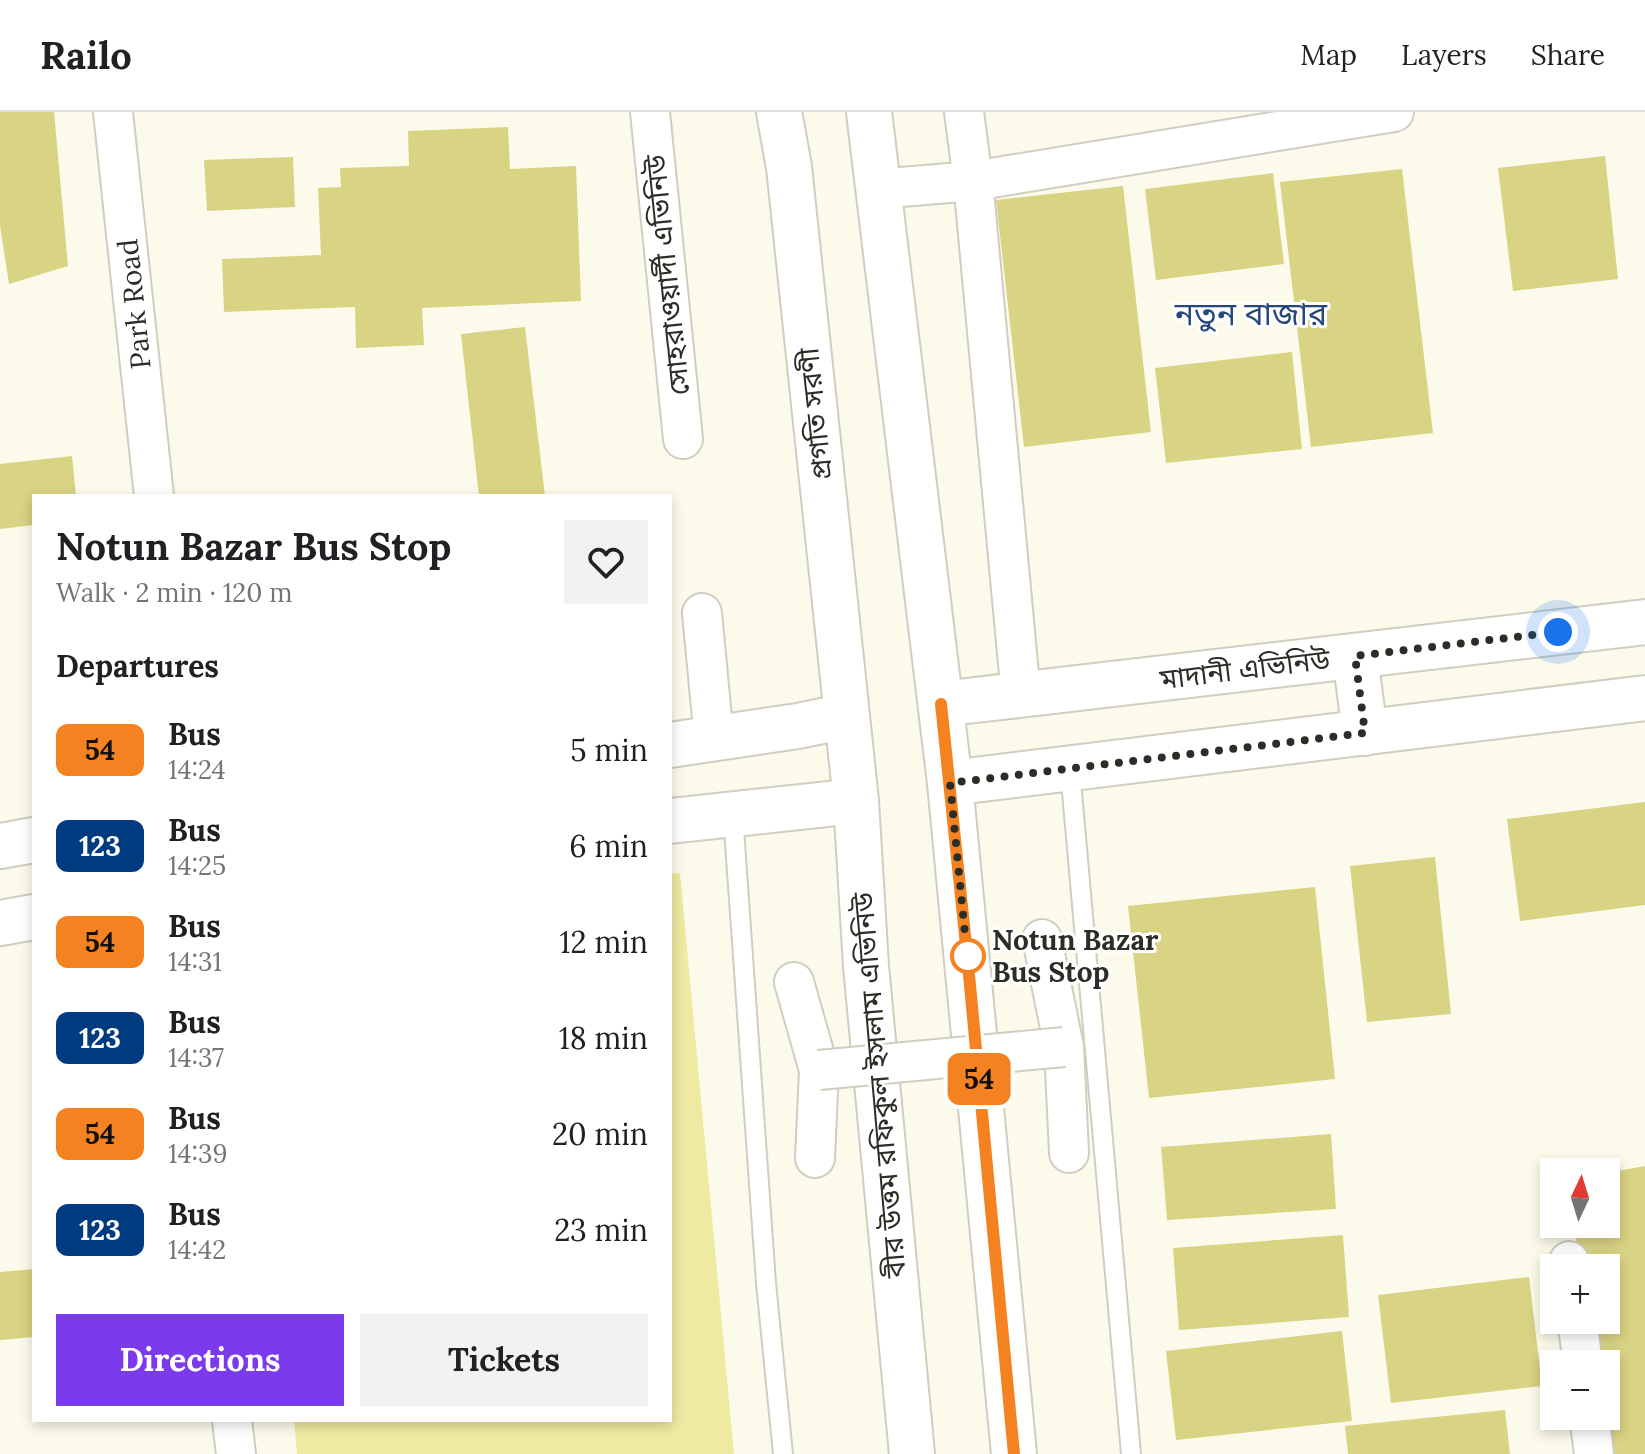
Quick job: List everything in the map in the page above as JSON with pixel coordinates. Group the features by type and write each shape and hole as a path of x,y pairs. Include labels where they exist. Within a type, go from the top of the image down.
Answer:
{"main road":[{"name":"প্রগতি সরণী","path":"779,112 789,167 846,716"},
{"path":"869,112 950,783 1014,1454"},
{"name":"মাদানী এভিনিউ","path":"941,704 1645,622"},
{"path":"1355,656 1365,733"},
{"path":"950,783 1645,698"},
{"path":"672,745 846,716"},
{"name":"বীর উত্তম রফিকুল ইসলাম এভিনিউ","path":"846,716 912,1454"},
{"path":"672,821 856,801"},
{"path":"0,846 32,840"},
{"path":"0,923 32,917"}],"street":[{"name":"Park Road","path":"113,112 154,494"},
{"name":"সোহরাওয়ার্দী এভিনিউ","path":"650,112 683,439"},
{"path":"964,112 1021,696"},
{"path":"877,189 973,181 1394,112"},
{"path":"702,613 714,739"},
{"path":"1042,939 1064,1047 1069,1153"},
{"path":"794,982 819,1070 815,1158"},
{"path":"819,1070 1064,1047"},
{"path":"232,1422 236,1454"},
{"path":"1591,1430 1594,1454"}],"lane":[{"path":"1070,770 1131,1454"},
{"path":"733,813 766,1283 783,1454"}],"shaded area":[{"path":"680,873 734,1454 297,1454 294,1422 672,1422 672,874"}],"building":[{"path":"0,112 54,112 68,266 9,284 0,226"},
{"path":"508,127 510,169 576,166 581,301 422,308 424,345 356,348 355,307 224,312 222,259 321,255 318,188 341,187 340,168 409,166 408,131"},
{"path":"1605,156 1618,279 1513,291 1498,168"},
{"path":"293,157 295,207 207,211 204,160"},
{"path":"1402,169 1433,433 1311,447 1280,182"},
{"path":"1273,173 1284,264 1156,280 1145,189"},
{"path":"1123,186 1151,432 1024,447 996,200"},
{"path":"525,327 545,494 479,494 461,334"},
{"path":"1292,352 1302,449 1166,463 1155,368"},
{"path":"72,456 76,494 32,494 32,525 0,529 0,464"},
{"path":"1645,802 1645,905 1520,921 1507,819"},
{"path":"1435,857 1451,1014 1367,1022 1350,866"},
{"path":"1315,887 1335,1079 1149,1098 1128,906"},
{"path":"1331,1134 1336,1209 1167,1220 1161,1147"},
{"path":"1645,1166 1645,1454 1607,1454 1607,1430 1620,1430 1620,1350 1592,1350 1590,1334 1620,1334 1620,1254 1578,1254 1576,1238 1620,1238 1620,1170"},
{"path":"1343,1235 1349,1317 1179,1330 1173,1248"},
{"path":"32,1269 32,1337 0,1340 0,1272"},
{"path":"1529,1277 1540,1386 1391,1403 1378,1295"},
{"path":"1342,1331 1352,1421 1176,1440 1166,1351"},
{"path":"1505,1410 1510,1454 1348,1454 1345,1426"}],"bus line":[{"name":"54","path":"941,704 1014,1454"}],"place":[{"name":"Notun Bazar Bus Stop","path":"968,956"}],"district":[{"name":"নতুন বাজার","path":"1251,313"}],"route":[{"path":"968,956 968,964 950,783 1365,733 1355,656 1558,632"}]}
